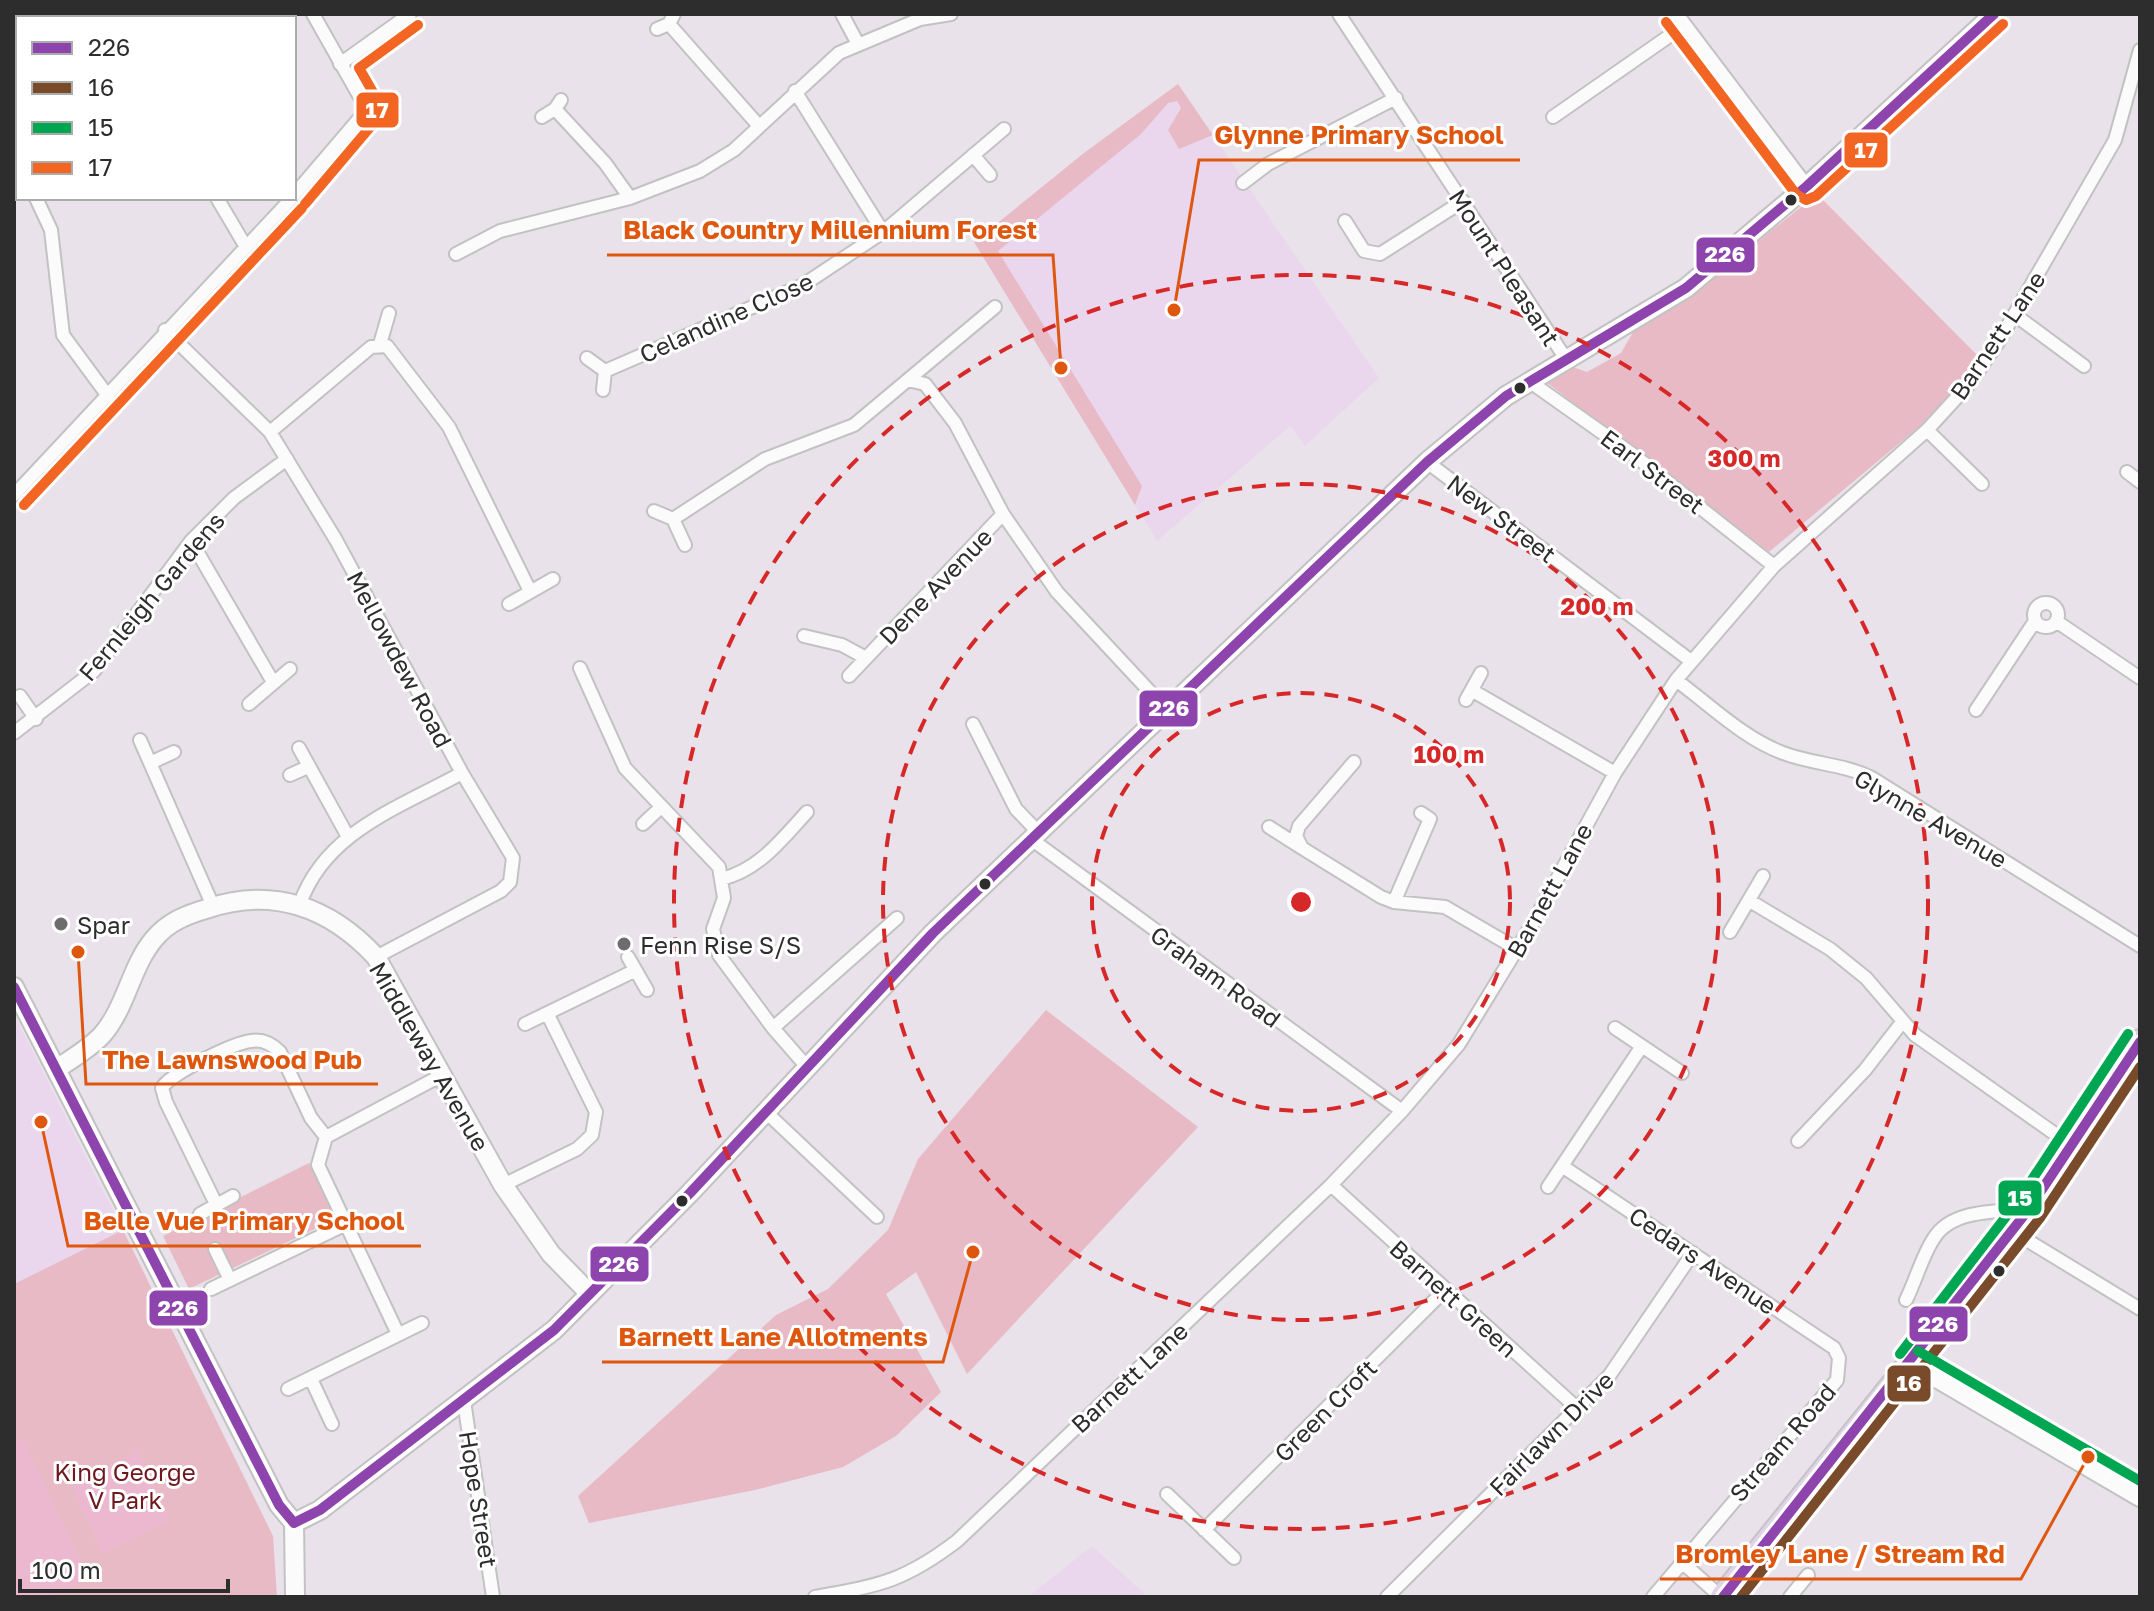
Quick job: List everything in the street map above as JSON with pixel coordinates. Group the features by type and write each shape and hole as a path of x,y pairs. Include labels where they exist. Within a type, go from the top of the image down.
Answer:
{"highway":[{"name":"Stream Road","path":"1722,1597 1911,1363 2029,1209 2140,1042"}],"street":[{"path":"296,193 364,113 365,106 313,14"},
{"path":"340,64 410,14"},
{"path":"842,14 858,44"},
{"path":"456,254 500,231 630,198 700,171 734,150 824,64 858,44 920,19 951,14"},
{"name":"Mount Pleasant","path":"1339,14 1566,359"},
{"path":"294,1523 320,1510 554,1330 767,1113 933,933 1427,462 1483,414 1529,381 1686,288 1807,186 1994,14"},
{"path":"1553,117 1681,20 1807,186"},
{"path":"667,22 759,126"},
{"name":"Barnett Lane","path":"815,1597 883,1585 921,1568 957,1541 1331,1185 1402,1111 1459,1044 1517,949 1615,773 1676,680 1774,566 1927,430 1970,383 2015,315 2115,140 2140,50"},
{"path":"795,91 883,232"},
{"path":"1243,183 1281,157 1396,98"},
{"path":"542,117 558,105 630,198"},
{"name":"Celandine Close","path":"605,371 791,291 883,232 1004,129"},
{"path":"973,155 990,175"},
{"path":"37,200 51,230 63,335 108,396"},
{"path":"218,200 246,247"},
{"path":"14,495 108,396 165,330 290,200"},
{"path":"1345,221 1364,251 1380,254 1463,201"},
{"path":"673,519 765,459 854,425 995,307"},
{"path":"380,344 389,313"},
{"path":"2015,315 2084,366"},
{"name":"Mellowdew Road","path":"165,330 270,432 336,540 462,773 513,858 510,882 501,891 376,957"},
{"path":"270,432 371,347 380,344 395,353 449,427 530,591"},
{"path":"587,358 605,371 603,390"},
{"name":"Dene Avenue","path":"908,380 925,384 955,423 1003,514 1082,622 1167,710"},
{"name":"Earl Street","path":"1529,381 1635,456 1774,566"},
{"path":"1927,430 1982,484"},
{"name":"Fernleigh Gardens","path":"14,733 36,719 94,671 191,541 234,498 287,459"},
{"name":"New Street","path":"1427,462 1691,661"},
{"path":"2127,472 2140,482"},
{"path":"654,511 673,519 685,545"},
{"name":"Dene Avenue","path":"849,676 1003,514"},
{"path":"191,541 273,682"},
{"path":"509,604 553,579"},
{"path":"1976,710 2035,621 2035,610 2045,603 2056,609 2056,621"},
{"path":"2035,621 2045,627 2056,621"},
{"path":"2056,621 2140,678"},
{"name":"Dene Avenue","path":"804,636 842,645 866,658"},
{"path":"580,668 625,768 660,808 713,857 722,879 724,898 713,929 719,955 773,1028 807,1067"},
{"path":"249,704 290,669"},
{"path":"1481,673 1469,696 1615,773"},
{"name":"Glynne Avenue","path":"1676,680 1757,741 1785,754 1857,770 1872,778 2140,946"},
{"path":"20,696 36,719"},
{"name":"Graham Road","path":"973,724 1016,809 1034,835 1402,1111"},
{"path":"983,746 997,737"},
{"path":"140,740 213,906"},
{"path":"299,748 347,835"},
{"path":"150,763 174,752"},
{"path":"1302,848 1296,836 1299,826 1354,762"},
{"path":"290,775 308,767"},
{"path":"300,904 308,882 347,835 462,773"},
{"path":"643,824 660,808"},
{"path":"722,879 739,875 764,859 807,812"},
{"path":"1394,902 1430,819 1421,813"},
{"path":"1269,827 1353,882 1394,902 1445,907 1517,949"},
{"path":"1730,932 1763,876"},
{"name":"Middleway Avenue","path":"58,1068 90,1046 106,1029 157,936 185,916 213,906 262,897 300,904 347,931 376,957 444,1074 503,1185 551,1254 590,1294"},
{"path":"1750,901 1830,949 1866,978 1903,1021 1966,1073 2072,1146"},
{"path":"773,1028 897,918"},
{"path":"628,957 647,990"},
{"path":"525,1024 634,971"},
{"path":"14,987 279,1505 294,1523 295,1597"},
{"path":"503,1185 577,1149 592,1135 596,1112 548,1015"},
{"path":"1798,1141 1865,1070 1903,1021"},
{"path":"1615,1028 1682,1073"},
{"path":"216,1204 166,1102 162,1088 175,1075 251,1041 271,1044 280,1052 311,1118 326,1137"},
{"path":"1548,1187 1642,1046"},
{"path":"398,1334 318,1165 326,1137 444,1074"},
{"path":"767,1113 877,1217"},
{"name":"Cedars Avenue","path":"1562,1166 1834,1348 1839,1358"},
{"name":"Barnett Green","path":"1331,1185 1578,1409"},
{"path":"200,1214 233,1196"},
{"path":"1906,1300 1934,1238 1943,1228 1973,1214 2029,1209"},
{"path":"211,1289 344,1225"},
{"path":"2012,1231 2140,1309"},
{"path":"215,1249 230,1280"},
{"name":"Fairlawn Drive","path":"1387,1597 1578,1409 1626,1355 1693,1253"},
{"name":"Green Croft","path":"1204,1530 1445,1290"},
{"path":"288,1389 422,1323"},
{"name":"Stream Road","path":"1653,1597 1837,1380 1839,1358"},
{"path":"1911,1363 2140,1497"},
{"path":"311,1379 332,1424"},
{"name":"Hope Street","path":"464,1401 493,1597"},
{"path":"1167,1494 1234,1558"},
{"path":"1683,1563 1722,1597"},
{"path":"1790,1597 1808,1575"}],"shaded area":[{"path":"1178,84 1379,378 1305,446 1290,426 1157,541 974,242 1084,153"},
{"path":"14,1015 123,1230 14,1284"},
{"path":"1092,1546 1148,1597 1028,1597"}],"green space":[{"path":"14,14 235,14 16,16 14,136"},
{"path":"1178,84 1213,135 1179,149 1168,130 1181,108 1177,101 1168,103 1141,134 998,251 1142,486 1135,505 974,242 1084,153"},
{"path":"1817,194 1980,358 1938,411 1769,552 1546,382 1573,367 1587,372 1621,353 1633,332 1693,294"},
{"path":"1046,1010 1198,1127 967,1374 916,1272 886,1294 941,1392 896,1436 843,1467 755,1490 589,1523 578,1496 776,1315 828,1289 888,1230 918,1159"},
{"path":"309,1163 331,1210 325,1224 189,1289 163,1236"},
{"name":"King George V Park","path":"123,1230 273,1536 277,1597 14,1597 14,1284"},
{"path":"23,1439 88,1577 48,1597 17,1597 14,1591 14,1444"},
{"path":"139,1452 170,1520 102,1554 71,1484"}],"transit line":[{"name":"226","path":"14,987 279,1505 294,1523 320,1510 554,1330 690,1193 933,933 1427,462 1506,396 1686,288 1807,186 1994,14"},
{"name":"17","path":"1666,22 1796,194 1806,200 1816,196 2003,24"},
{"name":"17","path":"305,204 377,119 378,101 359,68 418,25"},
{"name":"17","path":"24,505 302,208"},
{"name":"15","path":"1900,1354 2018,1201 2128,1034"},
{"name":"226","path":"1723,1597 2029,1209 2140,1042"},
{"name":"16","path":"1741,1597 2040,1218 2140,1067"},
{"name":"15","path":"1918,1351 2140,1481"}],"place":[{"name":"Glynne Primary School","path":"1174,310"},
{"name":"Black Country Millennium Forest","path":"1061,368"},
{"name":"Spar","path":"61,924"},
{"name":"Fenn Rise S/S","path":"624,944"},
{"name":"The Lawnswood Pub","path":"78,952"},
{"name":"Belle Vue Primary School","path":"41,1122"},
{"name":"Barnett Lane Allotments","path":"973,1252"},
{"name":"Bromley Lane / Stream Rd","path":"2088,1457"}]}
